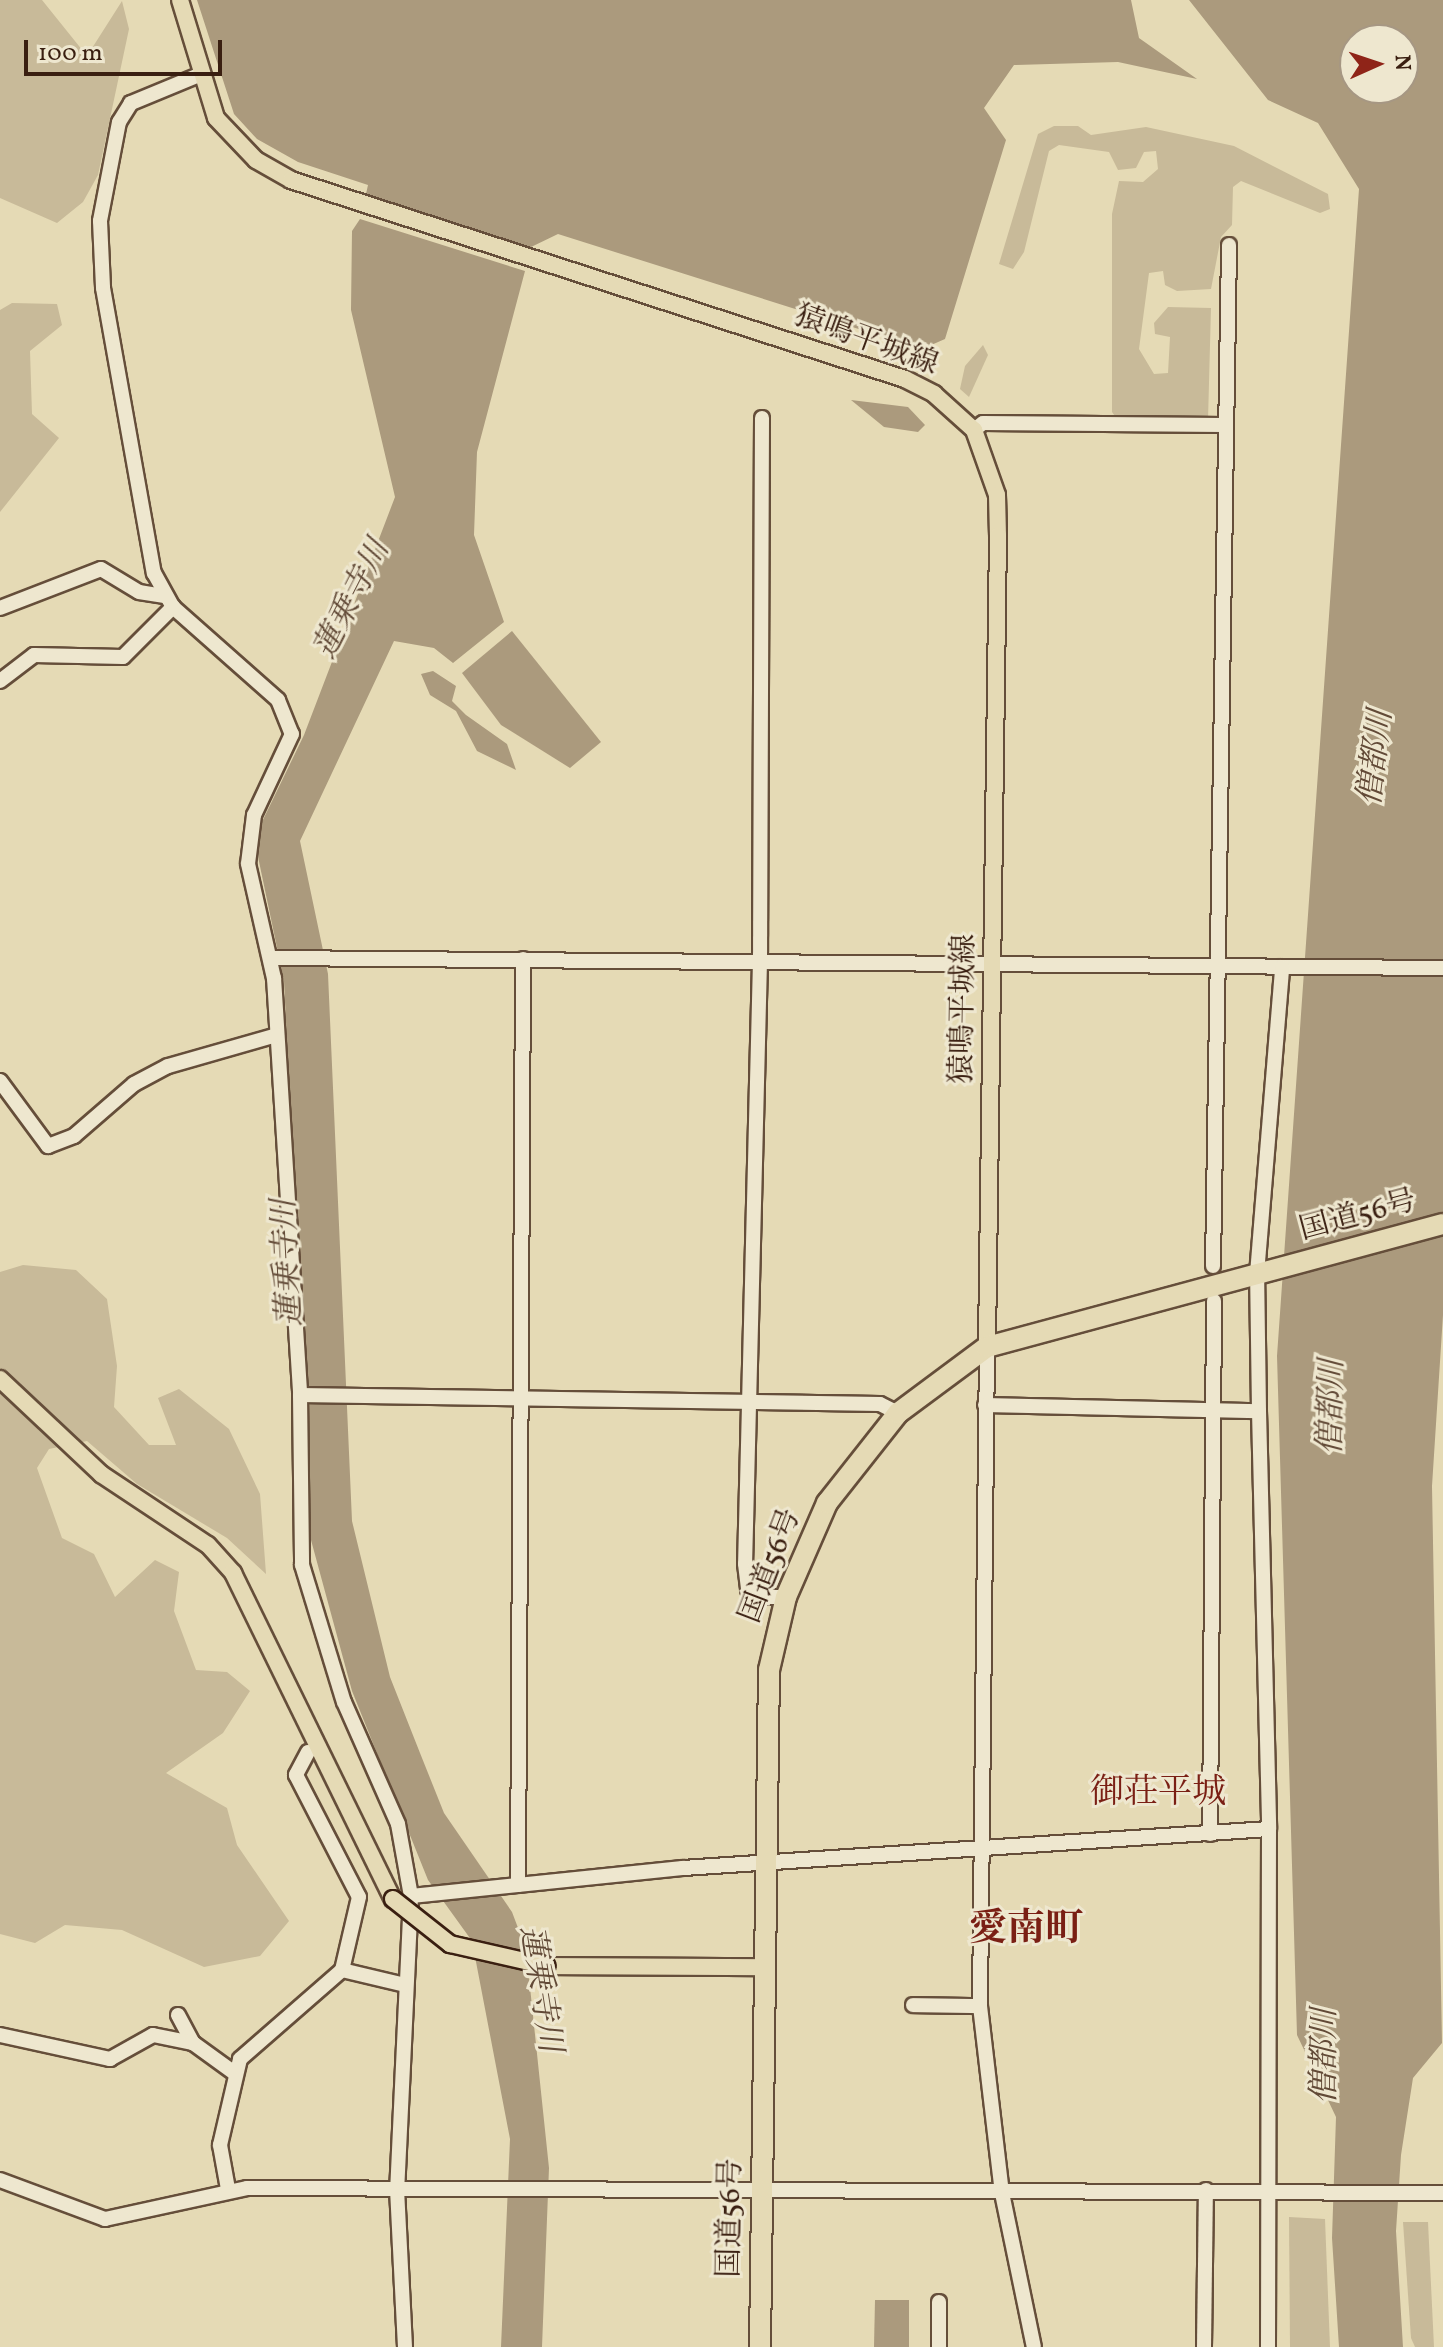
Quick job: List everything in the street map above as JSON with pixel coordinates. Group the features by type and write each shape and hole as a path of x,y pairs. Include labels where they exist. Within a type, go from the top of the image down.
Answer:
{"highway":[{"name":"国道56号","path":"760,2347 769,1670 786,1597 827,1503 898,1413 987,1347 1443,1224"}],"main road":[{"name":"猿鳴平城線","path":"180,0 199,75 216,118 256,160 358,202 905,379 934,394 974,430 997,495 987,1347"},
{"path":"0,1379 101,1474 208,1545 233,1573 393,1899 450,1944 547,1966 764,1967"}],"street":[{"path":"169,602 147,553 103,288 100,221 119,122 131,103 199,75"},
{"path":"1213,1266 1223,425 1229,245"},
{"path":"762,418 760,961 744,1403 748,1590 756,1597 786,1597"},
{"path":"974,430 983,423 1223,425"},
{"path":"0,608 101,569 139,592 169,602 250,670 290,720 292,734 248,838 276,957 277,1035 304,1395 302,1565 344,1702 398,1824 411,1896 397,2189 405,2347"},
{"path":"0,681 34,655 123,657 169,602"},
{"path":"276,957 1443,968"},
{"path":"513,1885 521,1401 523,959"},
{"path":"1268,2347 1271,2190 1269,1829 1259,1411 1286,967"},
{"path":"0,1081 48,1146 74,1136 134,1084 168,1066 277,1035"},
{"path":"1210,1834 1214,1301"},
{"path":"987,1347 980,2006 1002,2193 1034,2347"},
{"path":"304,1395 521,1401 880,1404 898,1413"},
{"path":"985,1405 1259,1411"},
{"path":"228,2189 220,2145 233,2072 342,1970 359,1897 296,1775 308,1752"},
{"path":"411,1896 765,1862 982,1851 1269,1829"},
{"path":"342,1970 405,1985"},
{"path":"913,2005 980,2006"},
{"path":"178,2015 193,2043"},
{"path":"0,2035 110,2059 153,2035 193,2043 233,2072"},
{"path":"0,2180 105,2219 228,2189 556,2188 1002,2193 1271,2190 1443,2193"},
{"path":"1204,2347 1206,2190"},
{"path":"939,2302 939,2347"}],"shaded area":[{"path":"0,0 42,0 87,56 122,1 129,29 98,175 83,202 57,223 0,198"},
{"path":"1054,126 1078,126 1091,135 1146,127 1234,146 1328,194 1330,209 1320,213 1241,181 1233,187 1232,225 1221,237 1211,289 1177,291 1165,285 1163,271 1149,273 1139,349 1154,374 1168,373 1170,337 1155,334 1154,323 1168,307 1211,308 1208,420 1117,419 1112,412 1112,214 1119,181 1143,182 1158,169 1156,151 1144,152 1136,168 1118,170 1109,152 1059,145 1049,151 1024,252 1013,269 999,264 1038,134"},
{"path":"12,303 57,304 62,325 30,351 32,414 59,438 0,512 0,310"},
{"path":"983,345 988,355 969,397 960,389 965,366"},
{"path":"23,1265 76,1270 107,1299 117,1366 114,1407 149,1445 176,1445 158,1398 179,1389 229,1429 260,1494 266,1574 227,1538 137,1484 87,1441 49,1449 37,1468 62,1538 94,1554 115,1597 155,1560 179,1572 174,1611 196,1670 227,1672 250,1691 223,1733 166,1773 227,1808 237,1845 289,1921 260,1956 204,1967 122,1930 65,1925 35,1943 0,1934 0,1272"},
{"path":"1289,2217 1325,2219 1330,2347 1290,2347"},
{"path":"1403,2222 1428,2222 1434,2347 1415,2347 1411,2338"}],"water":[{"path":"197,0 1131,0 1139,38 1197,79 1118,62 1014,65 984,108 1006,140 945,339 922,349 558,234 529,248 366,194 368,185 298,162 257,139 234,114"},
{"name":"僧都川","path":"1189,0 1443,0 1443,1315 1432,1486 1442,2043 1413,2078 1401,2155 1396,2231 1403,2347 1339,2347 1332,2238 1336,2117 1297,2035 1277,1356 1359,189 1318,123 1268,100"},
{"path":"360,219 525,271 477,452 474,535 504,622 453,663 434,648 394,641 300,841 328,974 352,1521 390,1677 444,1813 512,1912 526,1949 549,2168 542,2347 501,2347 510,2139 472,1941 428,1880 352,1691 311,1540 284,981 257,852 260,826 304,735 395,497 351,310 352,231"},
{"path":"851,400 908,407 925,425 918,432 884,427"},
{"path":"512,631 601,742 570,768 501,725 462,673"},
{"path":"433,671 456,686 452,701 466,715 507,744 516,770 477,751 456,711 430,695 421,674"},
{"path":"875,2300 909,2300 909,2347 874,2347"}],"district":[{"name":"御荘平城","path":"1158,1794"},
{"name":"愛南町","path":"1026,1931"}],"water label":[{"name":"蓮乗寺川","path":"353,600"},
{"name":"蓮乗寺川","path":"289,1263"},
{"name":"蓮乗寺川","path":"539,1989"}]}
